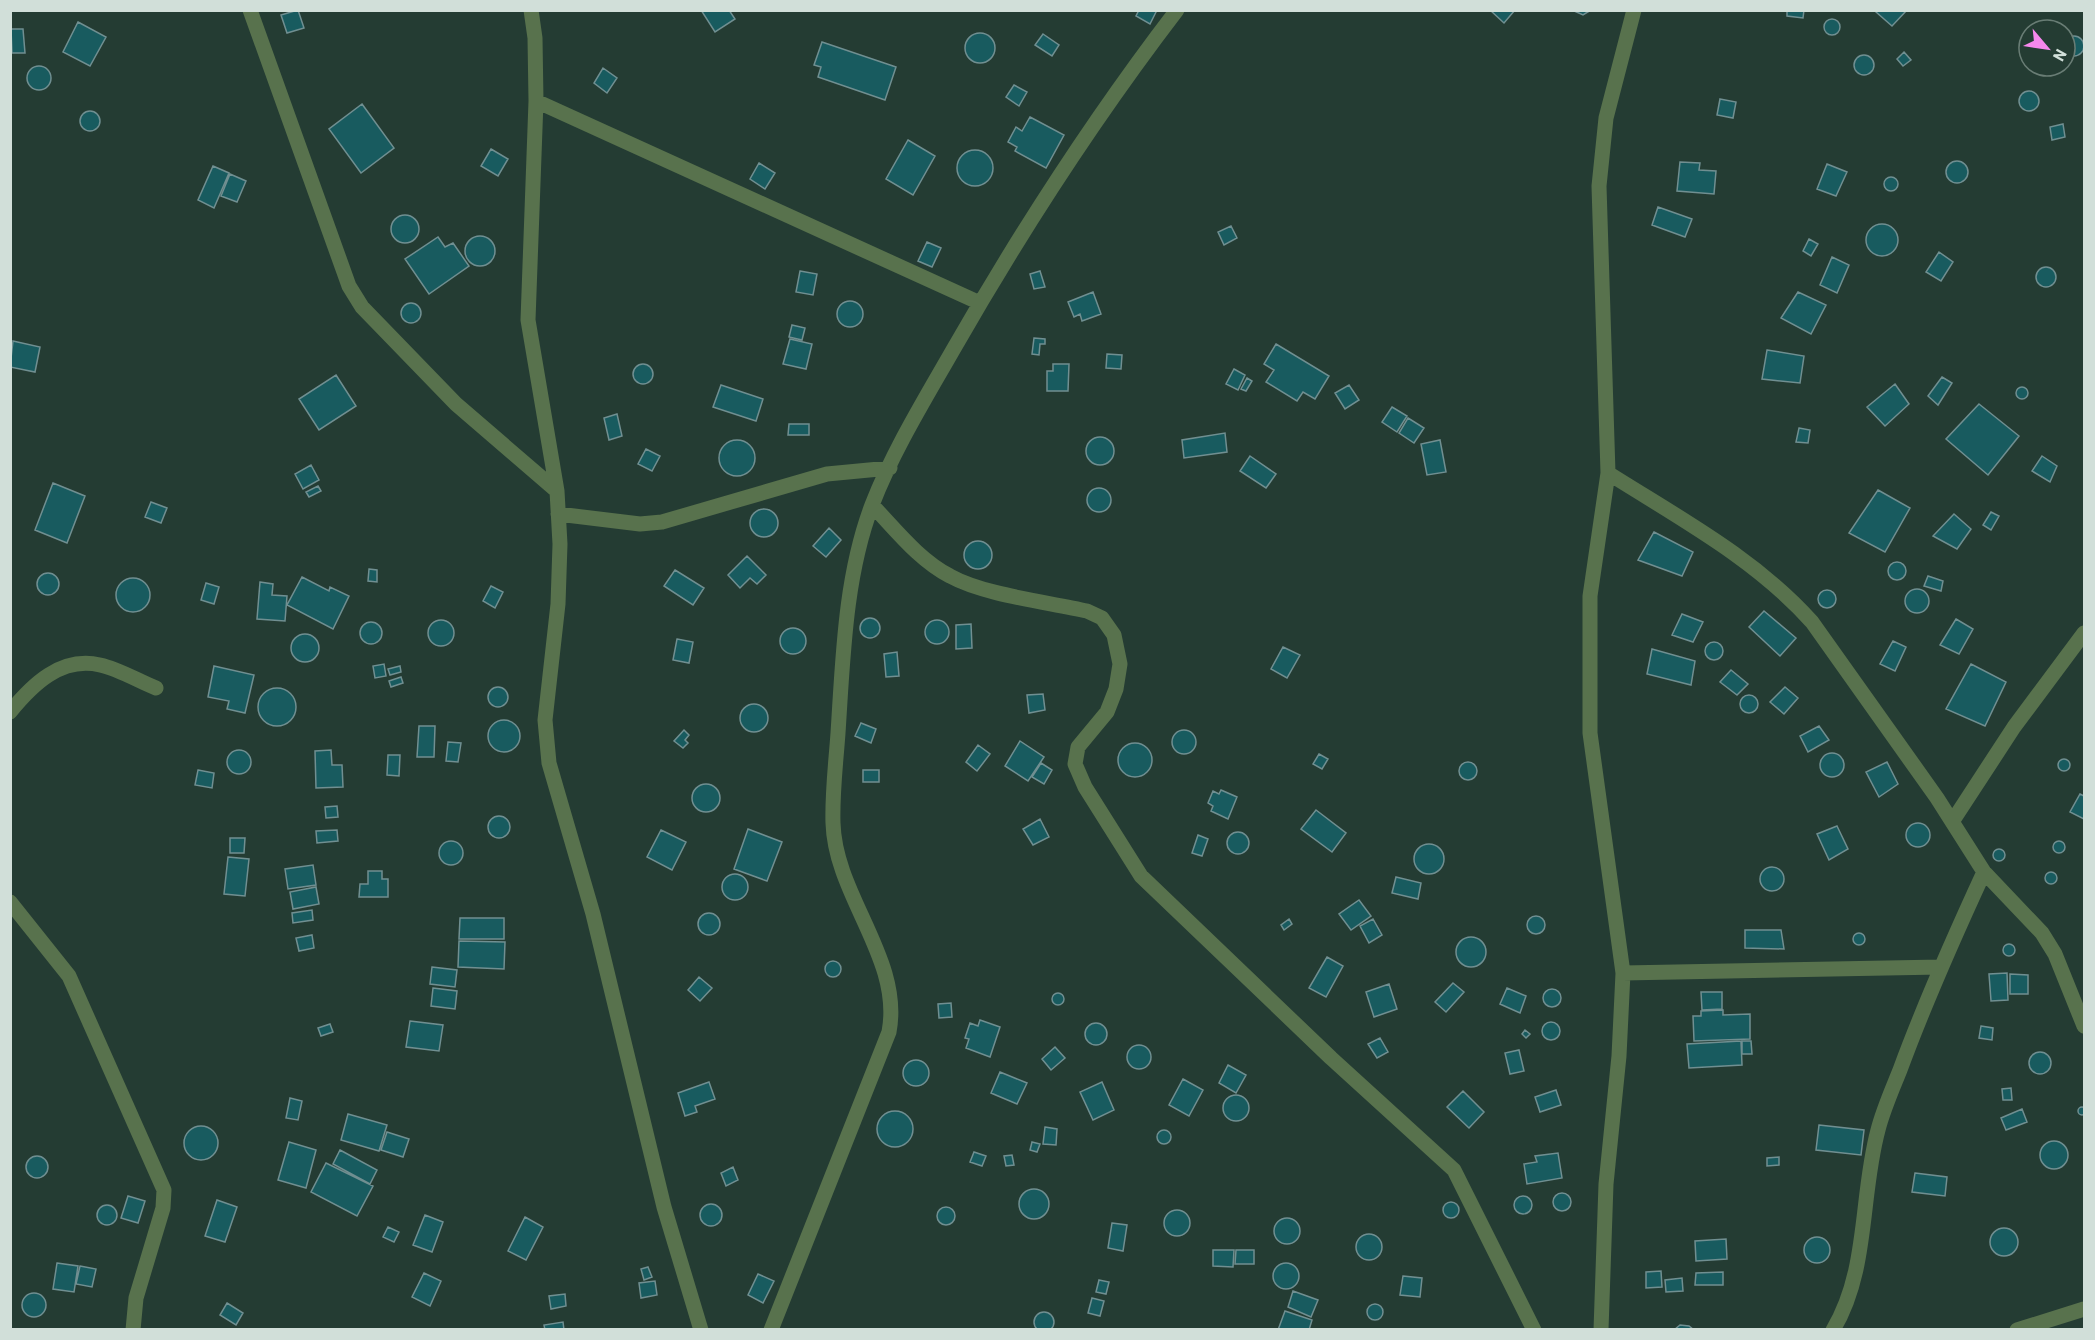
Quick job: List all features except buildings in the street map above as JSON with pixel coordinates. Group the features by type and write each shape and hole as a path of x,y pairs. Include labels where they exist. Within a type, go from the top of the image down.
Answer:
{"street":[{"path":"250,10 349,286 362,307 456,404 557,491"},
{"path":"531,10 535,38 537,101 528,320 557,491 560,544 558,604 545,720 549,763 593,914 664,1207 701,1329"},
{"path":"771,1329 889,1032 893,1011 889,985 839,862 833,824 844,638 856,568 872,505 919,410 980,303 1078,149 1177,10"},
{"path":"1601,1329 1606,1184 1619,1056 1623,974 1590,733 1590,596 1608,473 1599,186 1606,118 1634,10"},
{"path":"537,101 980,303"},
{"path":"558,514 640,524 662,522 827,474 890,468"},
{"path":"1608,473 1754,566 1791,599 1812,622 1952,822 1984,872 2042,933 2055,954 2085,1026"},
{"path":"872,505 916,552 950,576 985,588 1087,611 1102,618 1114,635 1120,664 1116,689 1107,712 1078,747 1075,764 1085,788 1141,876 1331,1058 1454,1170 1534,1329"},
{"path":"1952,822 2014,727 2085,633"},
{"path":"10,712 24,695 57,668 99,664 156,688"},
{"path":"1833,1329 1849,1300 1855,1279 1869,1167 1878,1128 1922,1010 1984,872"},
{"path":"10,902 54,954 69,976 164,1190 164,1208 136,1298 134,1329"},
{"path":"1623,974 1941,966"},
{"path":"2017,1329 2085,1309"}]}
